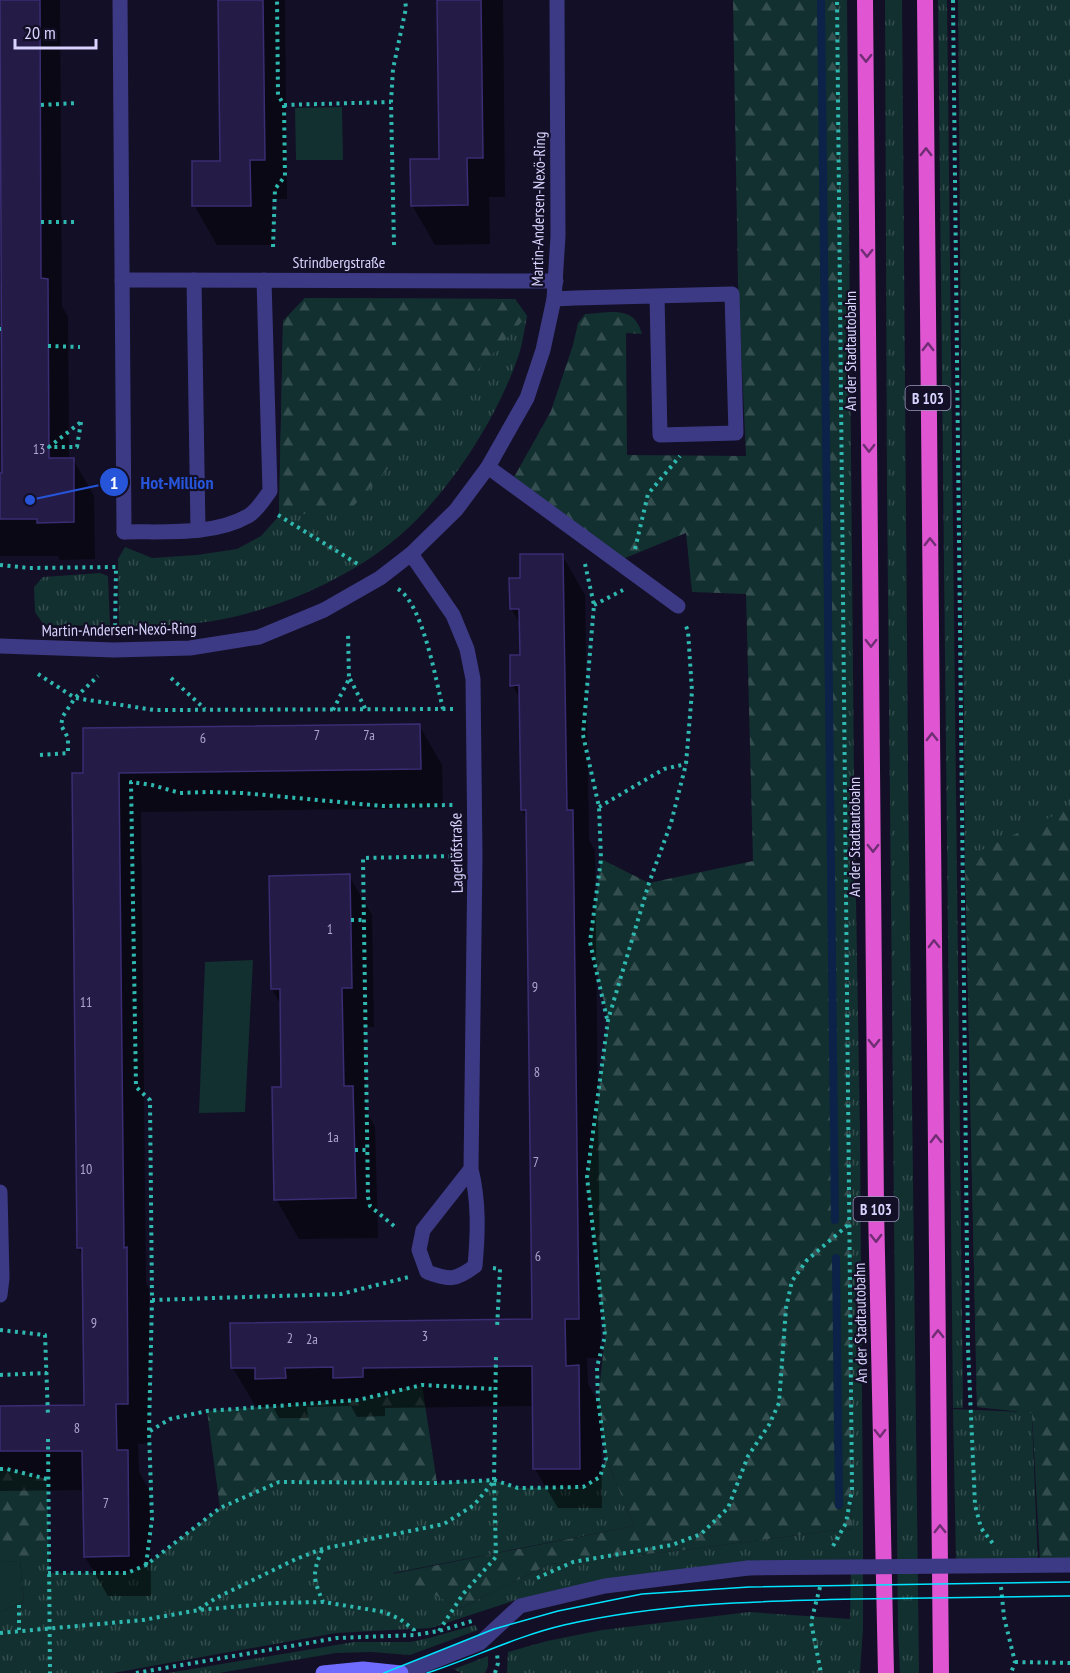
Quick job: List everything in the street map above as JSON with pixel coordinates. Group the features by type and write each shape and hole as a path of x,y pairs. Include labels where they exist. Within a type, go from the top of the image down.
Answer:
{"highway":[{"name":"An der Stadtautobahn","path":"865,0 876,1207 886,1673"},
{"name":"B 103","path":"925,0 941,1673"}],"main road":[{"path":"323,1673 363,1670 403,1673"}],"street":[{"path":"120,0 124,532 198,530 229,525 250,515 270,492 264,280"},
{"name":"Martin-Andersen-Nexö-Ring","path":"0,646 114,650 190,648 259,637 324,610 381,578 411,554 456,510 488,467 527,398 543,350 554,299 558,236 557,0"},
{"name":"Strindbergstraße","path":"122,280 556,281"},
{"path":"195,280 198,530"},
{"path":"554,299 657,296 732,294 736,433 660,435 657,296"},
{"path":"488,467 678,606"},
{"name":"Lagerlöfstraße","path":"411,554 453,615 467,649 473,679 475,856 471,1169 476,1190 478,1230 475,1266"},
{"path":"471,1169 423,1230 419,1250 427,1272 446,1279 463,1275 475,1266"},
{"path":"0,1192 2,1278 0,1295"},
{"path":"403,1673 480,1643 520,1606 605,1586 748,1568 1070,1565"}],"path":[{"path":"273,247 275,189 285,176 285,105 278,95 277,0"},
{"path":"394,245 391,102 393,69 405,0"},
{"path":"832,1547 846,1523 852,1490 837,0"},
{"path":"953,0 968,1348 975,1505 981,1528 998,1551"},
{"path":"285,105 391,102"},
{"path":"41,105 77,103"},
{"path":"41,222 78,222"},
{"path":"48,346 80,347"},
{"path":"81,422 77,447 49,447 73,429 81,422"},
{"path":"634,555 648,494 698,435"},
{"path":"38,674 75,698 154,710 443,709 425,634 405,593 279,516 261,502"},
{"path":"584,560 594,605 583,735 599,807 601,859 590,942 608,1020"},
{"path":"0,565 29,568 116,567 114,650"},
{"path":"594,605 643,580"},
{"path":"48,1573 127,1573 146,1565 220,1509 279,1482 436,1483 494,1480 518,1488 583,1487 600,1477 606,1458 597,1400 597,1367 605,1336 587,1177 608,1020 649,883 671,823 686,764 692,692 688,631 678,606"},
{"path":"348,632 349,679 366,710"},
{"path":"40,755 69,753 68,738 61,725 63,716 75,698 98,676"},
{"path":"171,678 206,710"},
{"path":"333,710 349,679"},
{"path":"599,807 664,768 686,764"},
{"path":"146,1565 152,1519 149,1431 152,1300 150,1100 136,1087 131,782 180,793 243,793 382,806 474,804"},
{"path":"394,1226 370,1206 368,1197 363,858 475,856"},
{"path":"351,920 364,920"},
{"path":"355,1150 368,1150"},
{"path":"701,1534 728,1508 748,1456 769,1425 779,1403 786,1308 792,1281 807,1260 848,1225"},
{"path":"475,1266 500,1269 497,1329"},
{"path":"152,1300 341,1294 427,1272"},
{"path":"0,1330 45,1335 48,1416"},
{"path":"439,1631 464,1594 496,1557 494,1480 496,1356"},
{"path":"0,1375 47,1374"},
{"path":"149,1431 170,1419 207,1411 358,1400 423,1385 495,1389"},
{"path":"48,1439 50,1673"},
{"path":"0,1469 47,1479"},
{"path":"199,1610 216,1598 296,1559 322,1549 444,1524 474,1505 494,1480"},
{"path":"322,1549 314,1568 316,1587 324,1602"},
{"path":"821,1673 811,1622 822,1578"},
{"path":"1001,1584 1004,1617 1015,1662 1011,1673"},
{"path":"0,1633 143,1620 199,1610 275,1603 324,1602 384,1612 400,1619 414,1630 415,1635"},
{"path":"19,1605 19,1630"},
{"path":"135,1673 337,1638 415,1635 439,1631 479,1619"},
{"path":"1015,1662 1070,1663"}],"green space":[{"path":"733,0 837,0 852,1528 676,1551 550,1564 461,1608 392,1574 634,1526 606,1458 598,1400 605,1336 587,1177 608,1020 590,942 601,859 649,883 753,861 746,594 692,592 686,533 618,561 513,479 551,411 578,323 585,314 620,312 627,314 638,324 642,334 626,333 627,455 746,456 738,282"},
{"path":"837,0 847,0 854,785 860,1132 863,1628 860,1673 507,1673 508,1652 547,1641 602,1630 749,1612 850,1619 851,1564 519,1599 431,1628 336,1633 113,1673 0,1673 0,1612 24,1602 20,1561 49,1561 49,1573 127,1573 146,1565 220,1508 279,1482 437,1483 494,1480 518,1488 583,1487 600,1477 606,1458 634,1526 393,1573 461,1608 550,1564 676,1551 852,1528"},
{"path":"885,0 902,0 919,1673 900,1673 898,1629 887,491"},
{"path":"938,0 947,0 963,1408 953,1408"},
{"path":"958,0 1070,0 1070,1565 1032,1420 1038,1563 956,1563 953,1409 1024,1412 977,1407 965,858"},
{"path":"342,107 343,160 296,160 295,108"},
{"path":"305,298 515,299 527,316 520,351 511,376 485,429 451,480 432,503 392,542 355,568 312,590 268,607 211,621 119,627 118,559 125,547 152,558 237,549 261,536 279,516 283,321"},
{"path":"305,298 515,299 527,316 350,510 279,516 283,321"},
{"path":"100,573 108,576 110,626 44,625 35,612 34,587 43,577"},
{"path":"1070,808 1070,1565 1040,1562 1032,1413 977,1407 965,858"},
{"path":"253,960 245,1112 199,1113 205,962"},
{"path":"422,1385 437,1483 279,1482 220,1508 207,1411 358,1400"},
{"path":"0,1469 47,1479 49,1561 0,1562"},
{"path":"20,1561 24,1602 0,1612 0,1562"},
{"path":"475,1625 478,1630 410,1655 371,1652 336,1653 219,1673 168,1673 354,1642 410,1642"},
{"path":"488,1656 485,1673 461,1673 454,1669"}],"building":[{"path":"0,0 40,0 41,278 48,279 49,458 74,458 74,522 37,523 37,519 0,519 0,473 2,473"},
{"path":"218,0 263,0 265,160 250,160 251,206 192,206 192,161 220,161"},
{"path":"437,0 481,0 483,158 467,158 468,205 411,206 410,159 439,159"},
{"path":"520,554 563,554 567,810 573,810 579,1319 565,1319 566,1366 579,1365 580,1469 533,1469 532,1366 363,1368 363,1377 333,1378 333,1367 285,1368 286,1378 255,1379 255,1368 231,1368 230,1323 532,1319 526,810 521,810 519,685 510,686 510,655 520,655 519,609 510,609 509,578 520,578"},
{"path":"420,724 421,769 119,773 128,1404 116,1404 117,1450 128,1450 129,1556 84,1557 82,1451 0,1451 0,1406 84,1405 82,1248 77,1248 72,773 83,773 83,728"},
{"path":"350,874 352,988 342,988 344,1086 353,1086 356,1198 274,1200 272,1087 281,1087 280,989 271,989 269,876"}],"waterway":[{"path":"821,0 835,1220"},
{"path":"836,1258 839,1505"}],"tram line":[{"path":"384,1673 494,1629 558,1611 642,1594 749,1587 1070,1582"},
{"path":"427,1673 512,1641 564,1625 637,1612 710,1604 783,1601 1070,1596"}],"place":[{"name":"Hot-Million","path":"30,500"}]}
